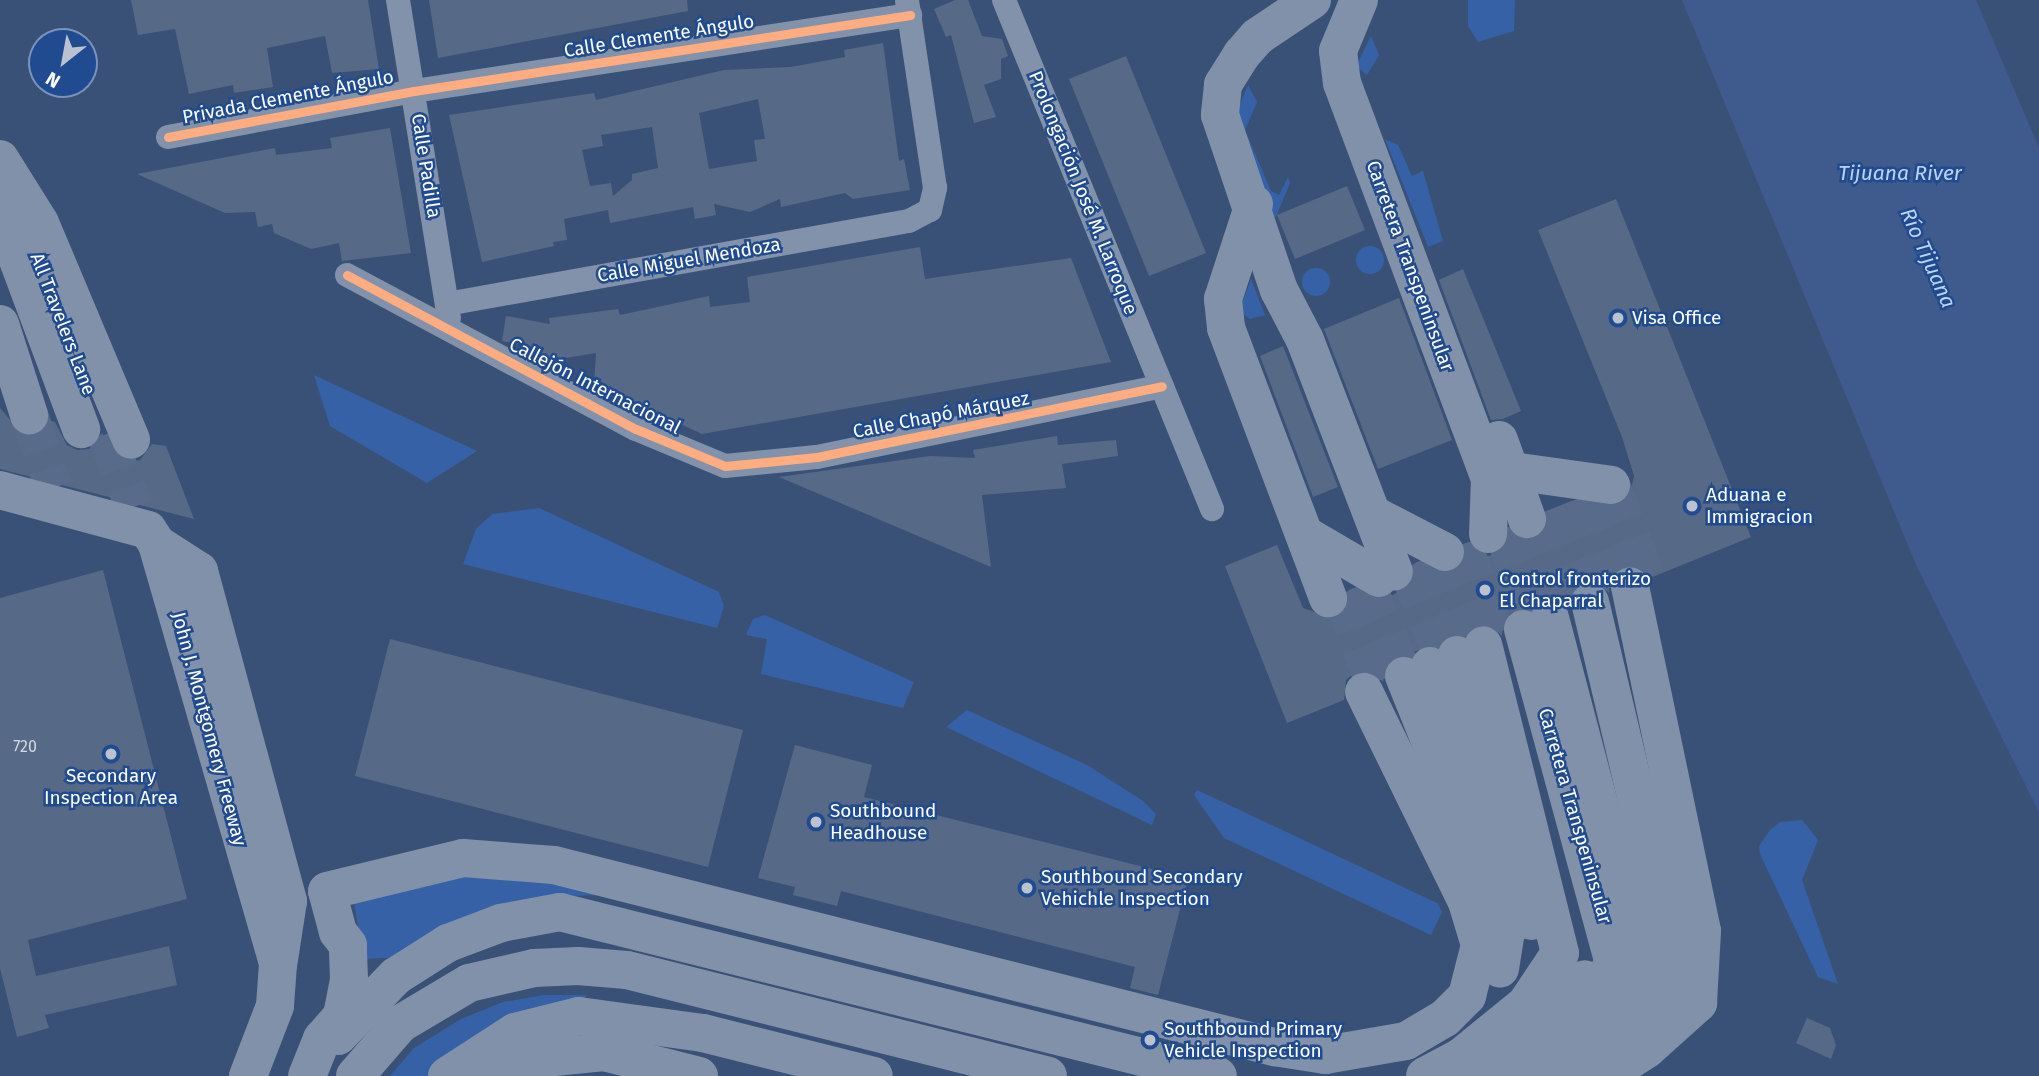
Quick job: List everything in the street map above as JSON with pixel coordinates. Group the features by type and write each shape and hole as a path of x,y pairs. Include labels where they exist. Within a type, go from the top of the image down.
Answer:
{"highway":[{"path":"1312,0 1257,37 1223,85 1220,115 1254,203 1279,290 1306,340 1374,514"},
{"name":"Carretera Transpeninsular","path":"1359,0 1338,51 1342,83 1394,222 1427,262 1501,475 1467,543"},
{"path":"0,159 20,216"},
{"path":"0,181 20,216"},
{"path":"1254,203 1223,299 1226,328 1307,536"},
{"name":"All Travelers Lane","path":"20,216 58,420"},
{"name":"All Travelers Lane","path":"0,262 58,420"},
{"path":"0,324 58,420"},
{"path":"1467,543 1501,475"},
{"path":"1467,543 1501,475"},
{"name":"John J. Montgomery Freeway","path":"82,505 278,964 275,1006 248,1076"},
{"path":"1374,514 1467,543"},
{"path":"1374,514 1467,543"},
{"path":"1307,536 1467,543"},
{"path":"1307,536 1467,543"},
{"path":"1504,637 1593,954 1606,1030 1547,1076"},
{"path":"1504,637 1593,954 1638,1053"},
{"path":"1504,637 1669,936 1593,954 1492,922 1520,976"},
{"path":"616,881 667,916 1291,1072 1337,1074 1405,1058 1468,1016 1484,999 1560,953 1593,954 1719,930 1504,637"},
{"path":"1504,637 1593,954 1598,1017 1525,1076"},
{"path":"1503,1076 1569,1024 1593,954 1504,637"},
{"path":"307,1076 322,1039 341,1016 349,980 348,945 338,932 327,891 463,858 512,859 616,881 1274,1047 1325,1055 1406,1041 1445,1018 1467,996 1480,945 1467,902 1593,954"},
{"path":"307,1076 396,975 448,943 501,923 560,912 1218,1076"},
{"path":"338,1076 400,1006 496,946 552,933 640,932"},
{"path":"462,966 552,950 630,952 1129,1076"},
{"path":"1454,1076 1556,996 1593,954"},
{"path":"1479,1076 1567,1007 1593,954"},
{"path":"355,1076 400,1024 458,988 499,974 578,966 628,970 1048,1076"},
{"path":"1395,1076 1452,1046 1502,1005 1520,976"},
{"path":"1425,1076 1461,1057 1520,976"},
{"path":"371,1076 411,1034 472,997 509,985 552,981 593,983 965,1076"},
{"path":"447,1076 515,1032 579,1016 702,1032 874,1076"},
{"path":"468,1076 537,1041 578,1033 629,1036 786,1076"},
{"path":"495,1076 536,1059 604,1052 699,1076"},
{"path":"1573,1076 1638,1053"},
{"path":"1605,1076 1638,1053"},
{"path":"546,1076 595,1070 617,1076"}],"street":[{"name":"Calle Padilla","path":"398,0 452,332"},
{"name":"Prolongación José M. Larroque","path":"1004,0 1212,509"},
{"name":"Calle Clemente Ángulo","path":"414,91 908,7"},
{"name":"Calle Miguel Mendoza","path":"447,304 909,221 930,210 935,188 908,7"},
{"name":"Privada Clemente Ángulo","path":"168,137 414,91"},
{"name":"Callejón Internacional","path":"348,275 636,429 725,466"},
{"name":"Calle Chapó Márquez","path":"725,466 817,457 1162,386"}],"shaded area":[{"path":"1468,0 1515,0 1514,31 1478,42 1468,26"},
{"path":"1371,36 1379,55 1367,75 1356,66"},
{"path":"1248,85 1257,102 1245,130 1271,191 1279,195 1288,177 1290,183 1275,219 1234,119"},
{"path":"1385,139 1398,145 1412,176 1423,171 1443,241 1428,247"},
{"path":"1370,246 1380,250 1384,260 1380,270 1370,274 1360,270 1356,260 1360,250"},
{"path":"1316,268 1326,272 1330,282 1326,292 1316,296 1306,292 1302,282 1306,272"},
{"path":"1251,279 1265,315 1250,319 1239,311"},
{"path":"314,375 477,451 427,483 330,426"},
{"path":"539,508 719,592 724,606 717,628 463,564 476,529 492,514"},
{"path":"765,615 914,682 903,708 761,674 767,639 746,635 753,619"},
{"path":"967,710 1087,765 1143,801 1156,814 1152,825 946,727"},
{"path":"1197,790 1437,903 1442,912 1431,935 1224,838 1194,795"},
{"path":"1802,820 1818,840 1802,880 1838,984 1818,977 1760,854 1759,846 1770,830 1780,822"},
{"path":"476,873 533,874 612,895 561,896 404,957 364,959 353,897"},
{"path":"544,995 586,995 585,1004 432,1076 390,1076 414,1048 461,1019 503,1002"}],"water":[{"name":"Tijuana River","path":"1682,0 1976,0 2039,148 2039,812 1917,567"}],"building":[{"path":"131,0 368,0 379,69 332,73 325,36 267,48 273,87 234,93 233,85 189,94 175,29 138,35"},
{"path":"429,0 687,0 688,11 438,58"},
{"path":"955,0 968,0 982,36 1002,39 1008,56 1001,59 1001,79 984,85 996,117 974,123 951,35 946,37 934,9"},
{"path":"883,43 899,161 904,159 910,190 853,199 845,193 781,207 780,199 750,212 714,204 716,215 695,219 693,207 610,223 608,210 564,219 567,240 553,242 554,246 482,262 449,115 594,93 596,100 724,70 791,67 845,57 844,50","holes":["758,99 765,139 754,140 757,161 709,169 699,113","652,127 658,168 632,174 632,180 613,196 611,183 590,186 582,150 603,146 601,135"]},
{"path":"1126,56 1206,253 1149,276 1069,79"},
{"path":"390,128 411,253 342,261 339,243 311,249 274,233 272,224 258,227 255,212 225,213 137,174 275,148 276,155 332,148 330,138"},
{"path":"1347,186 1365,230 1295,259 1277,215"},
{"path":"1616,199 1751,537 1650,578 1637,566 1625,565 1610,579 1609,593 1596,581 1576,586 1569,609 1555,597 1544,597 1531,609 1517,608 1502,623 1502,636 1490,624 1478,624 1464,635 1450,634 1438,646 1395,656 1386,663 1383,682 1376,674 1355,672 1346,680 1344,700 1287,723 1225,566 1277,545 1303,608 1335,619 1345,611 1352,588 1378,600 1389,597 1411,585 1414,564 1447,574 1464,563 1465,544 1487,556 1498,554 1510,532 1524,541 1543,534 1547,511 1571,501 1619,505 1629,498 1634,476 1622,437 1538,230"},
{"path":"920,247 925,279 1071,258 1111,362 702,434 594,384 596,353 541,362 538,348 502,341 506,316 550,324 549,318 618,309 620,315 709,296 710,307 750,302 747,277"},
{"path":"1463,269 1521,411 1503,419 1491,420 1439,280"},
{"path":"1399,298 1452,440 1378,469 1324,329"},
{"path":"1283,346 1338,487 1313,497 1260,356"},
{"path":"0,408 24,436 36,436 50,421 55,422 67,445 77,450 89,449 102,433 117,457 128,462 140,460 152,444 166,446 194,519 0,469"},
{"path":"1057,436 1058,445 1116,440 1118,456 1062,464 1066,488 982,495 991,567 779,477 930,456 975,458 973,450"},
{"path":"103,570 187,899 28,940 36,976 169,946 177,985 45,1015 49,1028 17,1037 0,968 0,598"},
{"path":"390,639 743,730 708,867 355,776"},
{"name":"Southbound Secondary Vehichle Inspection","path":"795,745 872,765 864,797 1188,878 1158,995 1130,988 1135,967 841,891 837,906 793,895 795,887 758,878"},
{"path":"1807,1018 1830,1028 1836,1045 1831,1059 1796,1043"}],"tunnel":[{"path":"29,415 54,488"},
{"path":"106,434 134,507"},
{"path":"1611,485 1647,579"},
{"path":"1580,498 1616,592"},
{"path":"1554,508 1590,602"},
{"path":"1527,519 1563,613"},
{"path":"1502,529 1537,623"},
{"path":"1463,544 1497,639"},
{"path":"1432,556 1470,650"},
{"path":"1407,567 1444,660"},
{"path":"1366,583 1404,676"},
{"path":"1340,594 1376,687"}],"cycle path":[{"path":"168,137 414,91 910,15"},
{"path":"347,275 636,429 725,466 817,457 1162,386"}],"place":[{"name":"Visa Office","path":"1618,318"},
{"name":"Aduana e Immigracion","path":"1692,506"},
{"name":"Control fronterizo El Chaparral","path":"1485,590"},
{"name":"Secondary Inspection Area","path":"111,754"},
{"name":"Southbound Headhouse","path":"816,822"},
{"name":"Southbound Secondary Vehichle Inspection","path":"1027,888"},
{"name":"Southbound Primary Vehicle Inspection","path":"1150,1040"}],"water label":[{"name":"Río Tijuana","path":"1928,258"}]}
